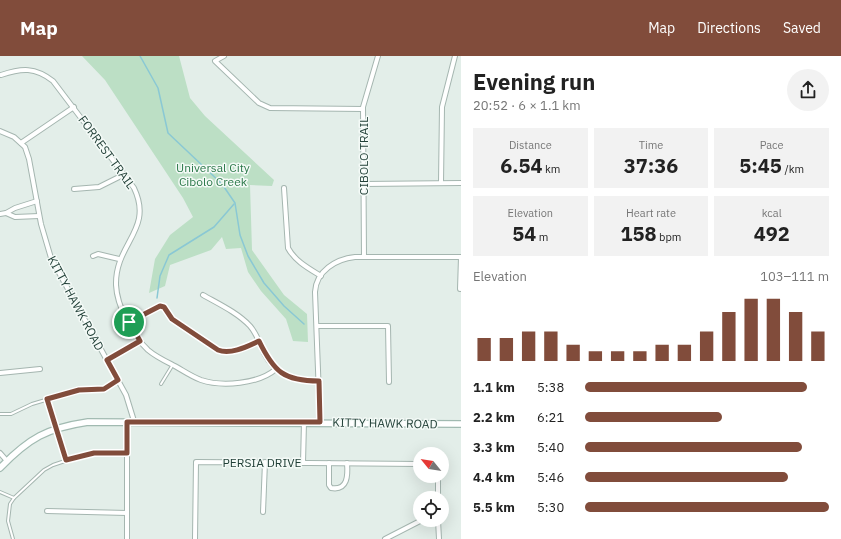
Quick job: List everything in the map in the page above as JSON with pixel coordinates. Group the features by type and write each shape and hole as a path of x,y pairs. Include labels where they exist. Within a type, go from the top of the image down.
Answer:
{"street":[{"path":"224,56 215,61 259,103 270,108 283,110 363,109"},
{"name":"CIBOLO TRAIL","path":"364,257 363,109 378,56"},
{"path":"441,183 442,106 455,56"},
{"name":"FORREST TRAIL","path":"1,75 11,72 37,70 53,81 125,174 138,196 140,214 137,228 119,259 116,287 120,304 140,341 154,355 197,378 211,382 254,381 264,378 276,369"},
{"path":"0,131 14,137 21,143 74,107"},
{"name":"KITTY HAWK ROAD","path":"21,143 29,159 39,216 54,264 126,395 131,422 461,424"},
{"path":"74,189 99,187 125,174"},
{"path":"363,184 461,183"},
{"path":"284,188 288,248 292,256 321,276"},
{"path":"0,214 37,201"},
{"path":"6,213 15,217 39,216"},
{"path":"93,256 98,254 119,259"},
{"path":"320,422 315,288 321,276 331,265 346,258 461,257 460,290"},
{"path":"203,295 246,322 259,341 264,354 276,369 293,379 319,381"},
{"path":"317,326 388,326 389,382"},
{"path":"107,360 140,341"},
{"path":"0,373 40,369"},
{"path":"0,468 33,438 56,429 88,422 131,422 127,453 127,539"},
{"path":"303,463 304,422"},
{"path":"0,454 7,461"},
{"name":"PERSIA DRIVE","path":"195,539 196,462 413,464"},
{"path":"263,512 265,462"},
{"path":"329,463 329,485 331,488 336,489 346,484 348,478 347,463"},
{"path":"47,512 127,512"},
{"path":"385,539 413,525"},
{"path":"438,527 439,539"}],"lane":[{"path":"129,322 160,306 164,307 172,319 221,351 239,349 259,341"},
{"path":"161,384 173,365"},
{"path":"0,414 11,414 47,399 79,390 104,389 118,380"},
{"path":"47,399 66,460"},
{"path":"13,539 8,521 10,504 14,498 44,470 66,460 94,453 127,453"},
{"path":"0,492 14,498"}],"green space":[{"name":"Universal City Cibolo Creek","path":"82,56 179,56 190,98 205,116 274,180 272,186 250,185 252,250 284,295 307,314 308,342 293,341 286,319 261,291 248,272 241,248 226,249 222,237 211,250 170,265 165,286 149,293 155,259 170,235 193,217 183,198 105,80"}],"waterway":[{"path":"140,56 158,88 168,133 222,184 235,203 240,235 248,256 264,283 284,306 304,324"},
{"path":"157,298 160,276 169,255 214,227 234,204"}],"route":[{"path":"160,306 164,307 172,319 218,350 226,351 239,349 259,341 264,354 281,373 289,378 302,381 319,381 320,422 127,422 127,453 94,453 66,460 47,399 79,390 104,389 118,380 107,360 140,341 129,322 160,306"}]}
